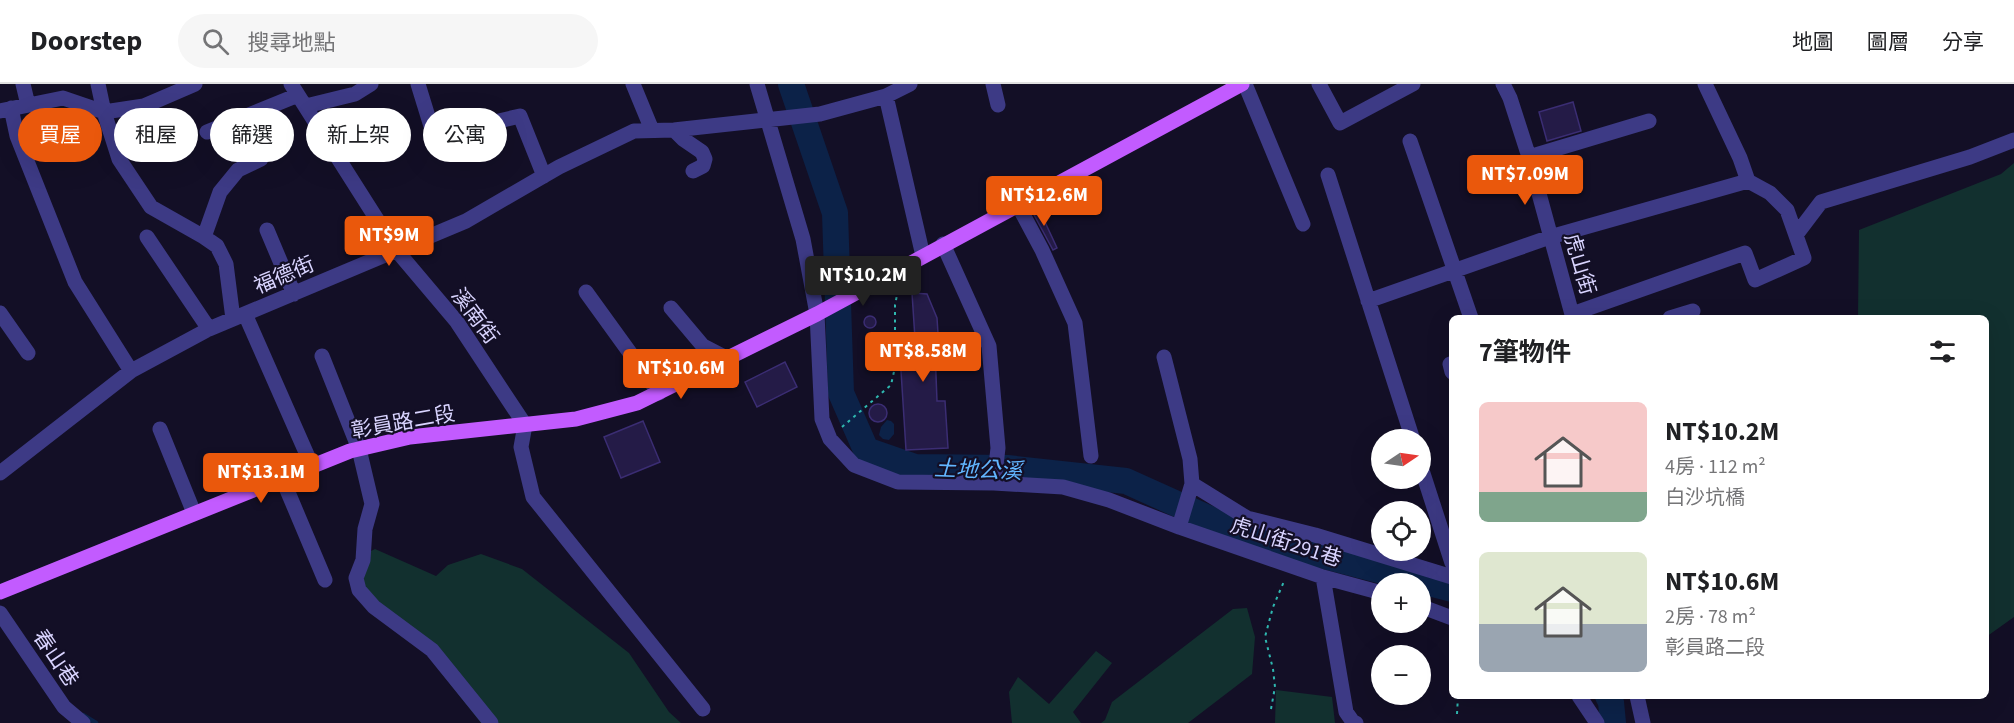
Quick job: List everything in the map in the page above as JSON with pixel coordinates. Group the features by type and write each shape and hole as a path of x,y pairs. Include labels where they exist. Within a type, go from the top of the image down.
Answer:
{"main road":[{"name":"彰員路二段","path":"0,592 359,449 410,437 576,419 637,403 823,311 943,244 1244,84"}],"street":[{"path":"23,84 28,105"},
{"path":"98,84 119,159 151,207 217,246 226,264 239,317 312,466"},
{"path":"207,132 298,95 355,94 371,84"},
{"path":"418,84 434,136 520,116 544,176"},
{"path":"633,84 652,130"},
{"name":"虎山街291巷","path":"757,84 772,118 823,311 822,419 830,439 854,465 898,482 994,479 1063,488 1180,523 1291,566 1371,590"},
{"name":"福德街","path":"0,473 131,371 209,329 466,221 544,176 634,130 674,130 820,114 886,96 910,84"},
{"path":"993,84 998,105"},
{"path":"1244,84 1303,224"},
{"path":"1319,84 1340,123 1413,84"},
{"name":"虎山街","path":"1503,84 1510,98 1529,157 1573,315"},
{"path":"1576,315 1745,253 1755,280 1804,258 1787,210 1770,193 1748,181 1740,158 1705,84"},
{"path":"131,371 75,282 5,110 63,98 104,112 144,106 190,85"},
{"name":"溪南街","path":"298,95 397,251 457,322 525,424"},
{"path":"886,96 923,256"},
{"path":"1529,157 1649,121"},
{"path":"674,130 702,152 705,159 702,166 693,171"},
{"path":"1796,235 1821,202 1970,157 2014,140"},
{"path":"1410,141 1470,315"},
{"path":"204,237 220,192 238,170 255,162"},
{"path":"1328,176 1409,429"},
{"path":"1368,301 1550,237 1748,181"},
{"path":"1018,205 1042,250 1075,322 1091,456"},
{"path":"267,230 294,294"},
{"path":"147,237 209,329"},
{"path":"943,244 989,346 998,448 994,479"},
{"path":"586,292 659,393"},
{"path":"671,308 703,346 728,359"},
{"path":"1680,315 1693,311"},
{"path":"0,313 28,353"},
{"path":"322,356 359,449 372,504 365,529 363,560 356,578 359,590 374,607 432,650 491,723"},
{"path":"1164,357 1190,459 1191,489 1180,523"},
{"path":"525,424 521,447 533,497 703,709"},
{"path":"160,429 194,513"},
{"path":"282,478 325,580"},
{"path":"1191,489 1247,518 1315,535 1449,576"},
{"path":"1428,489 1449,554"},
{"path":"1323,577 1346,712 1353,723 1356,723"},
{"path":"1431,610 1449,617"},
{"name":"春山巷","path":"0,613 64,707 82,723"},
{"path":"1581,699 1597,723"},
{"path":"1638,699 1643,723"}],"path":[{"path":"838,431 891,386 895,367 896,305 902,268"},
{"path":"1271,709 1275,687 1265,637 1273,607 1291,566"},
{"path":"1457,714 1458,699"}],"green space":[{"path":"2014,163 2014,617 1989,635 1989,315 1858,315 1859,230 2001,174"},
{"path":"375,549 436,576 448,565 481,554 522,569 629,653 669,712 681,723 481,723 421,647 356,597 361,556"},
{"path":"1247,608 1255,637 1252,674 1188,723 1101,723 1105,720 1112,702 1233,609"},
{"path":"1096,651 1112,663 1073,712 1081,723 1012,723 1009,692 1018,677 1049,704"},
{"path":"1276,690 1332,697 1335,723 1275,723"}],"water":[{"path":"887,420 894,424 894,434 889,440 879,435 881,427"}],"building":[{"path":"1573,102 1581,131 1547,141 1539,112"},
{"path":"1038,207 1057,248 1053,250 1032,211"},
{"path":"912,293 927,294 937,318 939,349 935,349 937,401 945,401 948,448 906,450 900,355 916,354"},
{"path":"872,316 876,322 872,328 868,328 864,320"},
{"path":"785,362 797,387 757,407 745,382"},
{"path":"878,404 884,407 887,413 884,419 878,422 872,419 869,413 872,407"},
{"path":"643,421 660,462 621,478 604,437"}],"waterway":[{"name":"土地公溪","path":"791,84 835,213 841,393 866,450 915,467 1007,468 1126,481 1250,537 1449,588"},
{"name":"土地公溪","path":"1610,699 1613,723"},
{"path":"83,715 96,723"}]}
